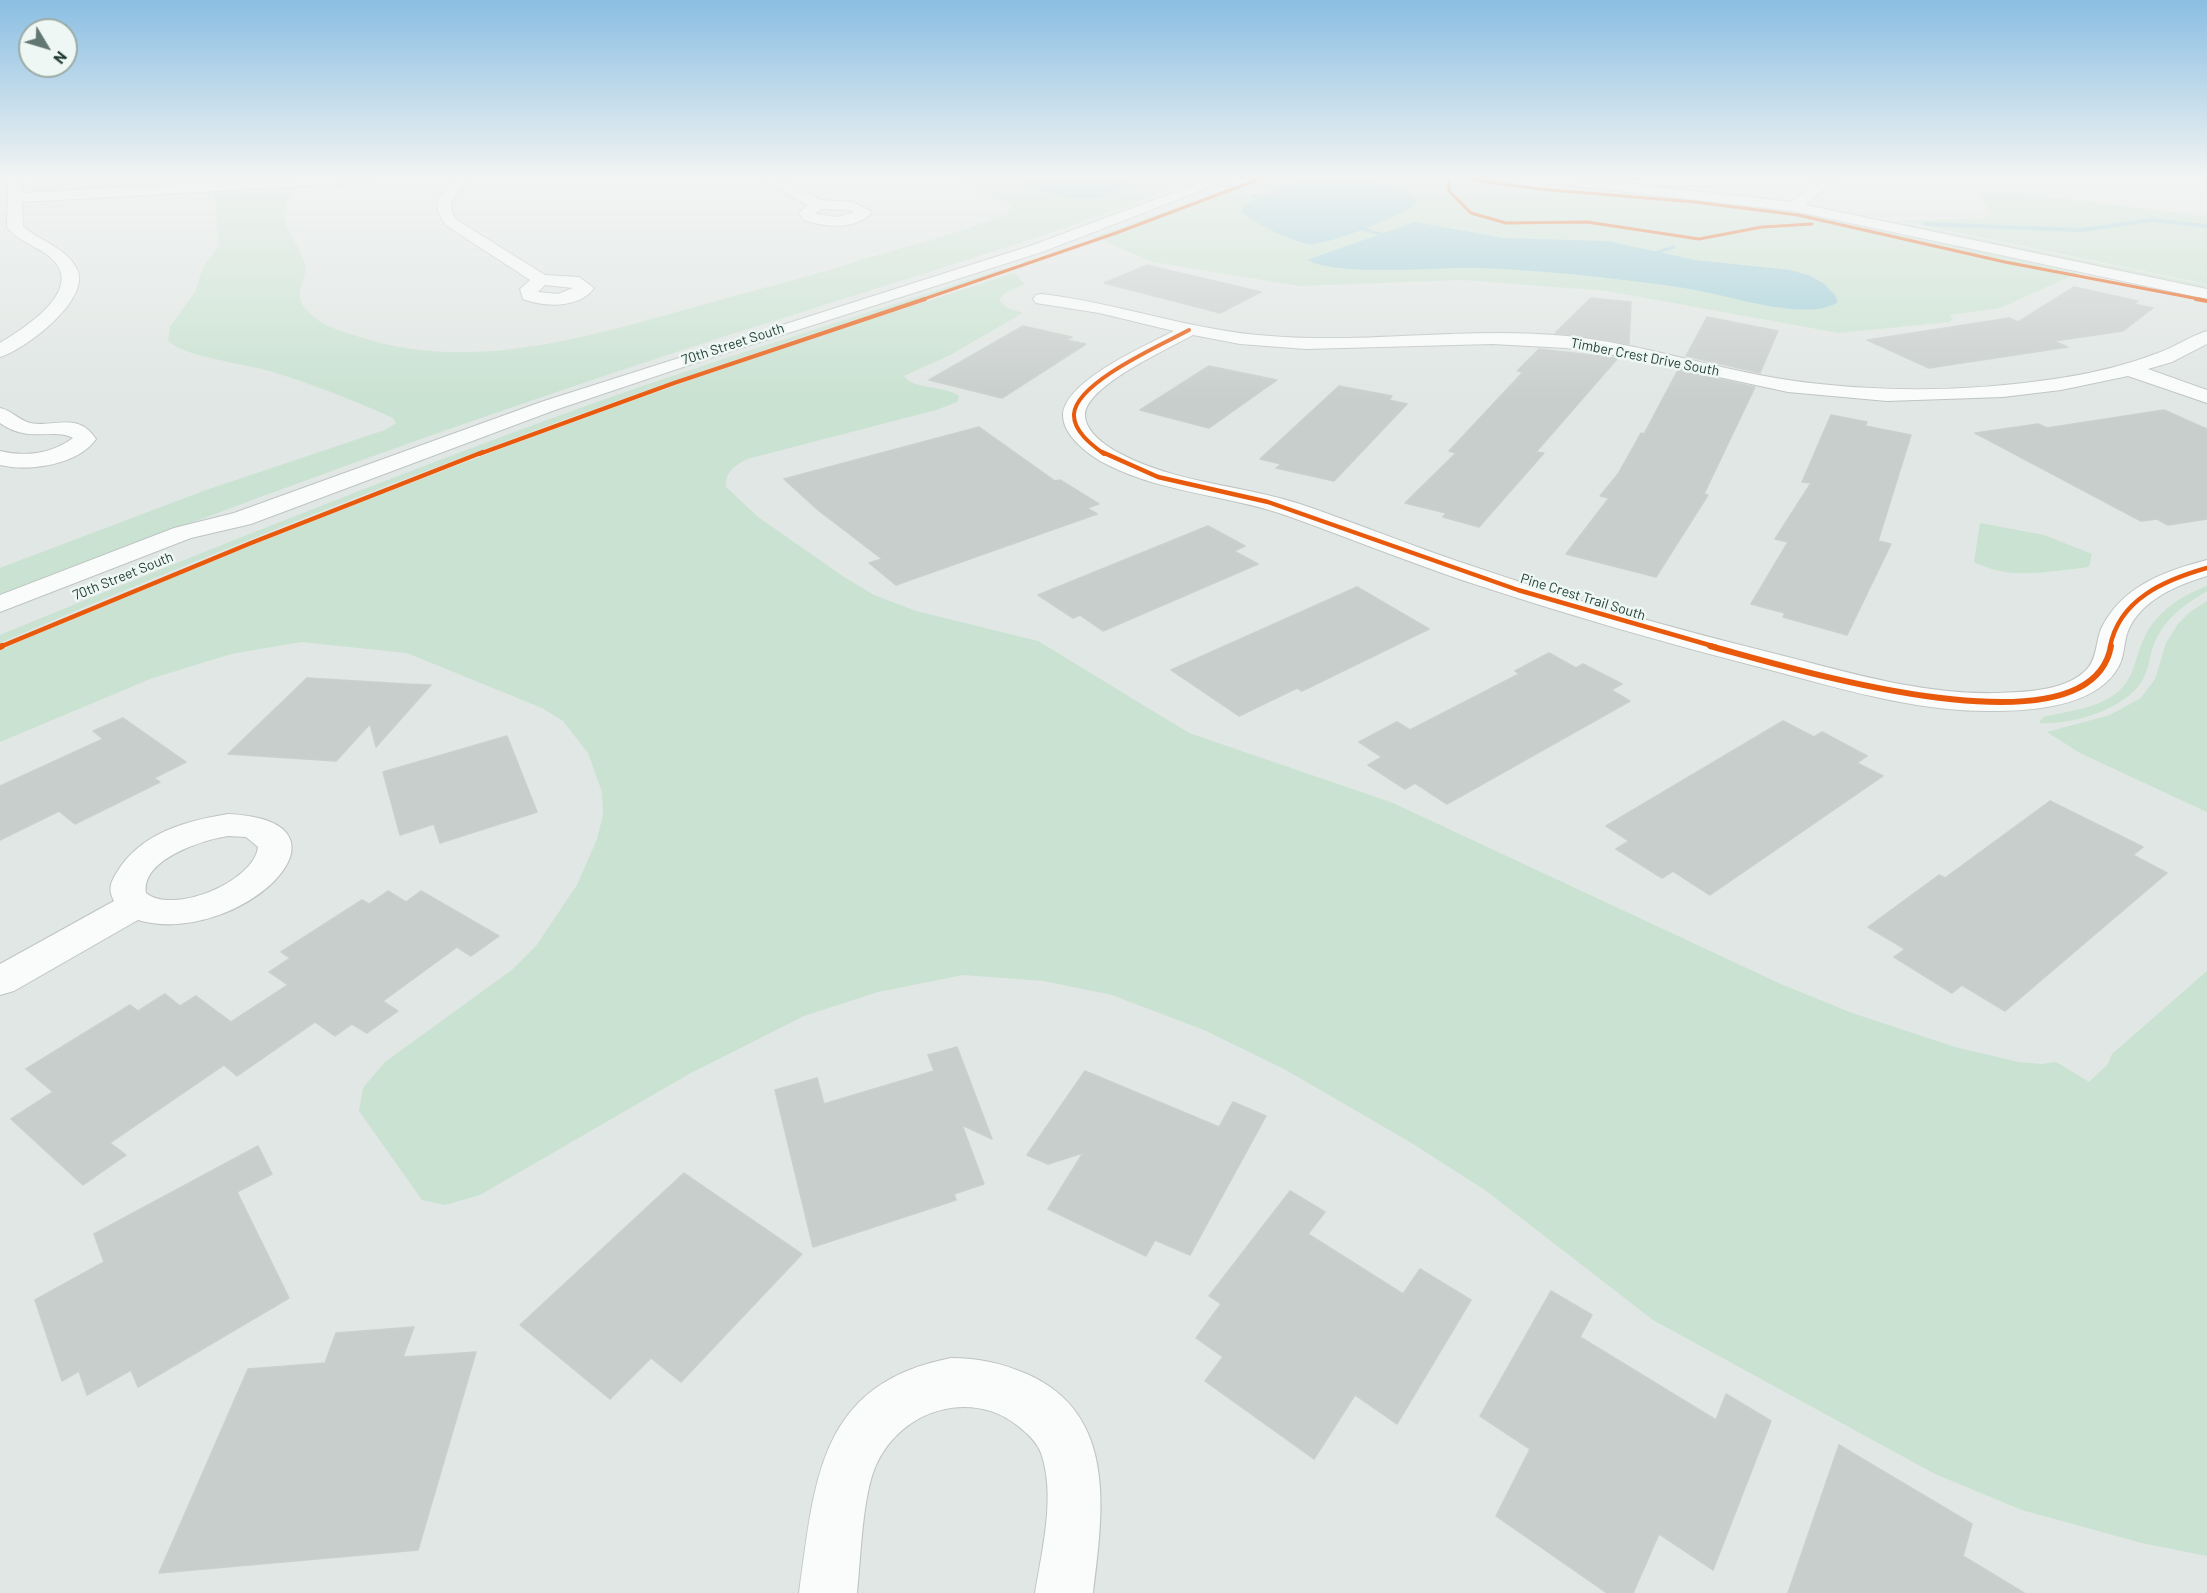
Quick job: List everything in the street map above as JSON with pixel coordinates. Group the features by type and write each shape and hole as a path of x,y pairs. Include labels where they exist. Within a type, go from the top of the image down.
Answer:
{"street":[{"path":"0,351 50,316 67,296 71,280 68,268 61,258 53,252"},
{"path":"498,252 541,280"},
{"name":"70th Street South","path":"0,604 183,532 243,519 579,395 1026,252"},
{"path":"2009,252 2207,294"},
{"name":"Timber Crest Drive South","path":"1042,299 1096,306 1189,330 1241,339 1309,344 1485,338 1555,340 1625,351 1790,386 1891,396 2022,388 2086,379 2128,369 2174,354 2207,337"},
{"name":"Pine Crest Trail South","path":"1189,330 1096,383 1078,399 1074,413 1081,432 1108,456 1161,478 1288,509 1445,566 1588,612 1851,682 1929,698 1969,702 2028,700 2063,693 2085,683 2102,670 2114,631 2128,609 2140,597 2170,580 2207,568"},
{"path":"2128,369 2207,397"},
{"path":"0,414 22,428 69,430 81,434 85,439 70,450 33,460 16,462 0,458"},
{"path":"0,446 22,428"},
{"name":"70th Street South","path":"0,626 206,543 243,519"},
{"path":"0,981 137,905"},
{"path":"828,1593 840,1517 855,1450 876,1422 902,1399 932,1384 959,1380 988,1384 1016,1394 1050,1420 1064,1442 1069,1462 1073,1506 1064,1593"}],"green space":[{"path":"214,252 300,252 305,266 301,299 304,307 322,323 357,336 402,347 447,352 492,351 537,346 583,337 888,252 989,252 698,345 435,434 260,497 0,596 0,568 206,490 385,430 396,423 393,418 314,386 266,370 186,351 168,341 170,327 195,292 203,267"},
{"path":"1130,252 1986,252 2078,273 2000,308 1950,315 1953,319 1949,322 1839,333 1607,291 1462,280 1299,286 1153,262"},
{"path":"2024,252 2046,252 2205,285 2207,288"},
{"path":"2053,252 2207,252 2207,284"},
{"path":"1002,269 1008,271 726,363 473,453 236,545 0,643 0,635 296,516 519,430 696,368"},
{"path":"1014,273 1025,284 1005,293 999,300 1007,308 1023,313 950,355 904,376 922,386 953,393 959,396 957,402 936,410 747,459 731,470 727,477 726,487 758,517 844,577 874,595 916,611 1038,641 1189,733 1393,803 1783,985 1852,1013 1955,1047 2018,1062 2042,1064 2056,1062 2089,1082 2108,1064 2112,1054 2207,971 2207,1556 2142,1543 2022,1510 1935,1474 1653,1320 1485,1190 1410,1142 1284,1069 1204,1030 1112,995 1044,981 963,975 878,992 804,1016 689,1074 480,1195 445,1205 422,1200 359,1111 363,1088 385,1062 513,969 536,946 577,885 597,839 603,815 602,792 588,753 563,721 542,708 407,653 301,642 231,654 150,679 0,742 0,650 250,546 503,448 715,371"},
{"path":"1980,523 2044,535 2092,554 2089,567 2030,573 1988,568 1974,562"},
{"path":"2207,586 2207,591 2173,615 2161,631 2142,681 2123,700 2096,714 2066,721 2039,723 2043,717 2092,706 2118,692 2131,675 2142,643 2153,623 2168,607"},
{"path":"2207,601 2207,812 2080,753 2047,732 2110,715 2141,698 2155,679 2166,643 2178,624 2190,612"}],"water":[{"path":"1329,252 1660,252 1695,260 1790,270 1808,275 1823,283 1835,295 1838,302 1825,308 1790,309 1681,288 1568,274 1474,268 1364,270 1322,265 1307,260"}],"building":[{"path":"1147,265 1261,292 1220,313 1104,283"},
{"path":"2074,287 2138,301 2134,304 2153,308 2123,331 2054,341 2068,347 1929,368 1867,340 2009,318 2018,322"},
{"path":"1591,298 1631,302 1629,344 1555,333"},
{"path":"1707,317 1778,331 1760,373 1686,356"},
{"path":"1023,326 1072,337 1066,340 1086,344 1002,398 929,380"},
{"path":"1539,349 1618,358 1536,452 1544,453 1479,527 1443,517 1446,513 1405,503 1456,453 1449,451 1523,372 1517,371"},
{"path":"1209,366 1277,380 1209,428 1140,410"},
{"path":"1678,370 1755,387 1704,494 1708,495 1656,577 1566,554 1609,498 1600,496 1618,474 1641,433 1644,434"},
{"path":"1339,386 1392,396 1389,400 1407,404 1334,481 1276,468 1281,464 1260,459"},
{"path":"2164,410 2207,429 2207,519 2168,525 2157,519 2141,521 1975,433 2038,424 2047,428"},
{"path":"1831,415 1867,422 1865,426 1911,435 1878,541 1891,544 1847,635 1783,617 1785,613 1751,604 1788,542 1775,539 1811,483 1802,482"},
{"path":"979,427 1055,481 1060,480 1099,504 1087,508 1097,514 896,585 869,563 882,559 818,510 784,479"},
{"path":"1208,526 1245,546 1234,551 1258,564 1103,631 1080,615 1073,618 1038,595"},
{"path":"1357,587 1429,629 1302,691 1297,688 1239,716 1171,670"},
{"path":"1549,653 1576,668 1583,664 1622,684 1611,690 1630,701 1447,804 1415,783 1405,789 1368,765 1382,757 1359,742 1397,722 1410,730 1519,674 1515,671"},
{"path":"307,678 431,685 376,747 370,724 336,761 228,754"},
{"path":"123,718 186,762 154,778 160,782 75,824 59,811 0,840 0,786 103,739 93,731"},
{"path":"1783,721 1814,737 1822,732 1867,756 1857,763 1883,776 1710,895 1673,871 1662,878 1616,849 1629,841 1606,826"},
{"path":"507,736 537,812 440,843 434,824 400,835 383,772"},
{"path":"2050,801 2143,847 2133,855 2167,873 2005,1011 1962,985 1952,993 1894,957 1905,949 1868,927 1939,875 1945,878"},
{"path":"388,891 406,902 421,891 499,936 471,956 457,947 383,1001 398,1011 367,1033 352,1024 335,1036 315,1022 237,1076 224,1065 110,1143 126,1155 83,1185 11,1119 53,1092 26,1069 130,1005 138,1011 165,994 180,1006 196,996 231,1022 288,985 269,972 290,958 281,952 362,900 369,904"},
{"path":"957,1047 992,1139 962,1125 984,1184 954,1194 956,1200 813,1247 775,1090 817,1078 824,1104 934,1071 928,1055"},
{"path":"1085,1071 1219,1127 1233,1102 1266,1116 1190,1255 1155,1240 1146,1256 1048,1209 1083,1153 1048,1164 1027,1155"},
{"path":"258,1146 272,1174 237,1192 289,1298 138,1387 131,1370 87,1395 79,1371 62,1381 35,1300 104,1262 94,1234"},
{"path":"684,1173 802,1254 681,1382 651,1358 610,1399 520,1325"},
{"path":"1290,1191 1325,1212 1308,1234 1403,1294 1420,1269 1471,1300 1397,1424 1355,1395 1314,1459 1205,1381 1223,1357 1196,1338 1221,1304 1209,1296"},
{"path":"1551,1291 1592,1315 1580,1337 1716,1420 1726,1394 1771,1421 1713,1570 1659,1534 1633,1593 1607,1593 1496,1516 1530,1449 1480,1416"},
{"path":"414,1327 403,1357 476,1352 418,1550 159,1573 248,1369 325,1363 336,1333"},
{"path":"1839,1445 1972,1524 1963,1556 2024,1593 1788,1593"}],"waterway":[{"path":"1641,257 1656,252"}],"cycle path":[{"path":"0,647 251,543 504,444 674,383 1062,252"},
{"path":"1961,252 2207,301"},
{"path":"1189,330 1103,378 1077,403 1074,414 1076,422 1083,435 1095,447 1115,460 1158,477 1268,502 1458,570 1554,601 1663,633 1882,690 1937,699 1993,702 2053,696 2069,691 2095,678 2104,668 2113,634 2128,608 2139,598 2165,583 2207,568"}]}
